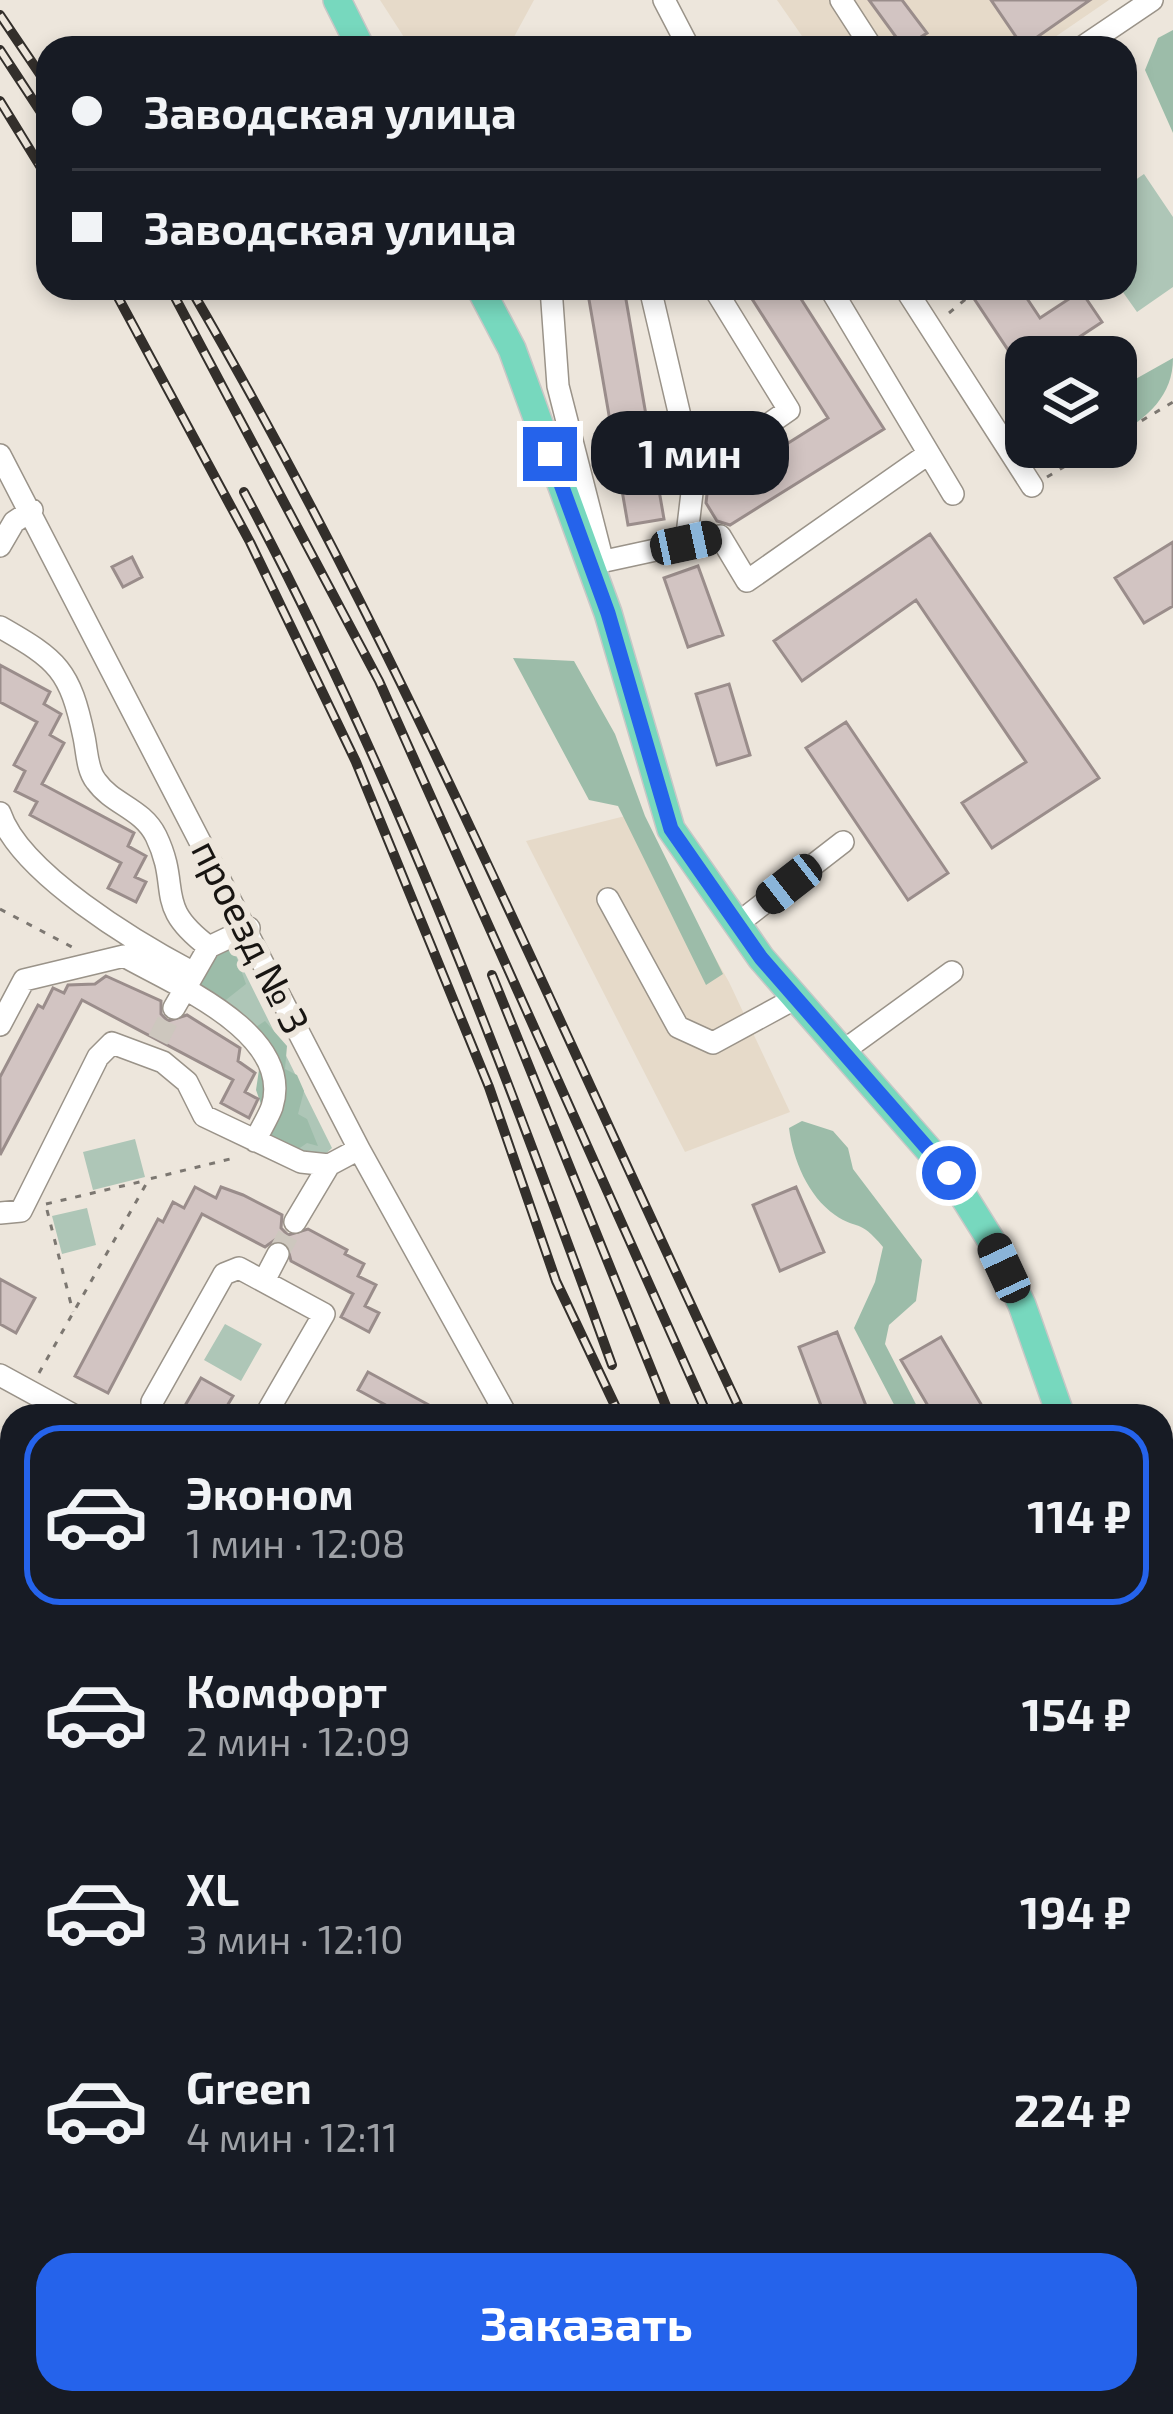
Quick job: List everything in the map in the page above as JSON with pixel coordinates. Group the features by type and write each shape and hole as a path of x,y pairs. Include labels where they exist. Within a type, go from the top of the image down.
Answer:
{"main road":[{"path":"338,0 355,36"},
{"path":"486,300 512,349 597,563 671,829 736,924 949,1173 994,1244 1022,1305 1057,1404"}],"street":[{"path":"664,0 683,36"},
{"path":"841,0 864,36"},
{"path":"1100,36 1152,0"},
{"path":"552,300 558,386 597,563 720,536 747,581 928,454"},
{"path":"653,300 694,476 686,543"},
{"path":"694,476 789,410 721,300"},
{"path":"837,300 953,494"},
{"path":"912,300 1032,486"},
{"name":"проезд № 3","path":"0,455 249,928 359,1149 500,1404"},
{"path":"0,546 14,522 32,510"},
{"path":"0,626 52,656 72,685 92,777 111,798 139,812 154,832 177,923 209,946"},
{"path":"0,813 18,848 121,928 183,990"},
{"path":"736,924 843,842"},
{"path":"608,899 678,1027 713,1043 796,998"},
{"path":"183,990 209,946 249,928"},
{"path":"0,1025 25,980 124,956 243,1023 269,1067 274,1103 263,1145"},
{"path":"846,1049 952,972"},
{"path":"10,1212 98,1057 112,1043 154,1048 188,1082 203,1116 301,1162 329,1165"},
{"path":"295,1222 329,1165 359,1149"},
{"path":"265,1279 278,1254"},
{"path":"152,1402 224,1274 238,1268 324,1314 273,1404"},
{"path":"0,1375 54,1404"},
{"path":"1173,1838 1173,1860"}],"path":[{"path":"929,328 964,300"},
{"path":"1137,423 1173,402"},
{"path":"1032,486 1062,468"},
{"path":"0,909 100,962"},
{"path":"10,1212 149,1179 263,1145"},
{"path":"29,1390 149,1179"},
{"path":"45,1204 73,1313"},
{"path":"0,1956 0,1964"}],"shaded area":[{"path":"380,0 534,0 514,36 403,36"},
{"path":"777,0 1109,0 1056,36 802,36"},
{"path":"633,814 729,982 790,1112 685,1152 526,841"}],"green space":[{"path":"1173,30 1173,133 1145,70 1158,38"},
{"path":"1144,174 1173,217 1173,287 1137,312 1128,300 1137,300 1137,179"},
{"path":"1173,358 1169,384 1137,422 1137,378"},
{"path":"513,658 574,661 615,734 645,816 723,974 706,985 618,806 589,800"},
{"path":"224,943 233,948 246,984 222,1003 197,994 201,959 212,965"},
{"path":"230,943 332,1148 316,1163 255,1141 274,1103 269,1067 190,994 208,958"},
{"path":"265,1021 287,1046 285,1069 297,1075 304,1091 298,1114 307,1119 318,1146 307,1143 294,1152 278,1152 256,1090 260,1063 253,1029"},
{"path":"802,1121 833,1131 848,1148 853,1169 922,1260 916,1301 889,1325 885,1344 916,1404 894,1404 854,1328 875,1282 883,1247 863,1228 825,1207 798,1165 789,1128"},
{"path":"135,1139 145,1177 93,1190 83,1152"},
{"path":"87,1208 96,1245 62,1254 52,1216"},
{"path":"225,1324 262,1344 241,1381 204,1360"}],"building":[{"path":"869,0 902,0 927,33 895,36"},
{"path":"991,0 1090,0 1039,36 1016,36"},
{"path":"589,300 626,300 664,519 628,525"},
{"path":"753,300 802,300 884,429 730,525 717,521 706,503 707,494 828,418"},
{"path":"975,300 1028,300 1040,318 1067,300 1087,300 1102,322 1081,336 1005,336 1005,345"},
{"path":"930,534 1099,778 992,848 962,803 1026,762 916,600 802,681 774,641"},
{"path":"1173,542 1173,606 1144,623 1115,578"},
{"path":"132,557 142,577 123,587 112,567"},
{"path":"698,566 723,635 688,647 664,578"},
{"path":"0,665 50,692 44,704 61,714 50,735 64,743 42,784 134,833 128,846 146,856 135,877 146,882 136,902 108,888 121,863 30,815 37,802 15,791 25,771 14,765 37,722 0,702"},
{"path":"729,684 750,755 717,765 696,694"},
{"path":"846,722 948,873 908,900 806,748"},
{"path":"106,976 161,1001 161,1014 168,1021 187,1015 240,1048 238,1061 255,1073 245,1092 258,1099 249,1118 221,1103 233,1080 82,1000 0,1155 0,1077 38,1005 43,1008 53,988 64,993 68,985 95,984"},
{"path":"195,1187 216,1198 221,1187 243,1195 282,1215 281,1228 288,1235 308,1229 364,1264 358,1276 376,1285 365,1306 379,1313 369,1332 341,1317 353,1294 291,1261 286,1241 276,1239 265,1247 202,1214 108,1393 75,1376 158,1219 163,1222 173,1202 184,1208"},
{"path":"796,1187 824,1252 780,1271 753,1205"},
{"path":"0,1279 35,1298 16,1333 0,1324"},
{"path":"837,1332 865,1404 820,1404 799,1347"},
{"path":"941,1337 981,1404 927,1404 901,1360"},
{"path":"368,1372 427,1404 384,1404 358,1390"},
{"path":"201,1378 233,1396 228,1404 186,1404"}],"tunnel":[{"path":"158,1040 174,1008"},
{"path":"278,1254 295,1222"}],"railway":[{"path":"0,15 36,68"},
{"path":"0,50 36,105"},
{"path":"0,101 36,160"},
{"path":"119,300 250,542 356,762 489,1087 556,1281 614,1404"},
{"path":"176,300 379,681 703,1404"},
{"path":"197,300 341,564 411,704 737,1404"},
{"path":"244,492 350,705 444,922 612,1365"},
{"path":"492,975 665,1404"}],"route":[{"path":"550,454 608,613 671,829 761,958 846,1049 949,1173"}]}
